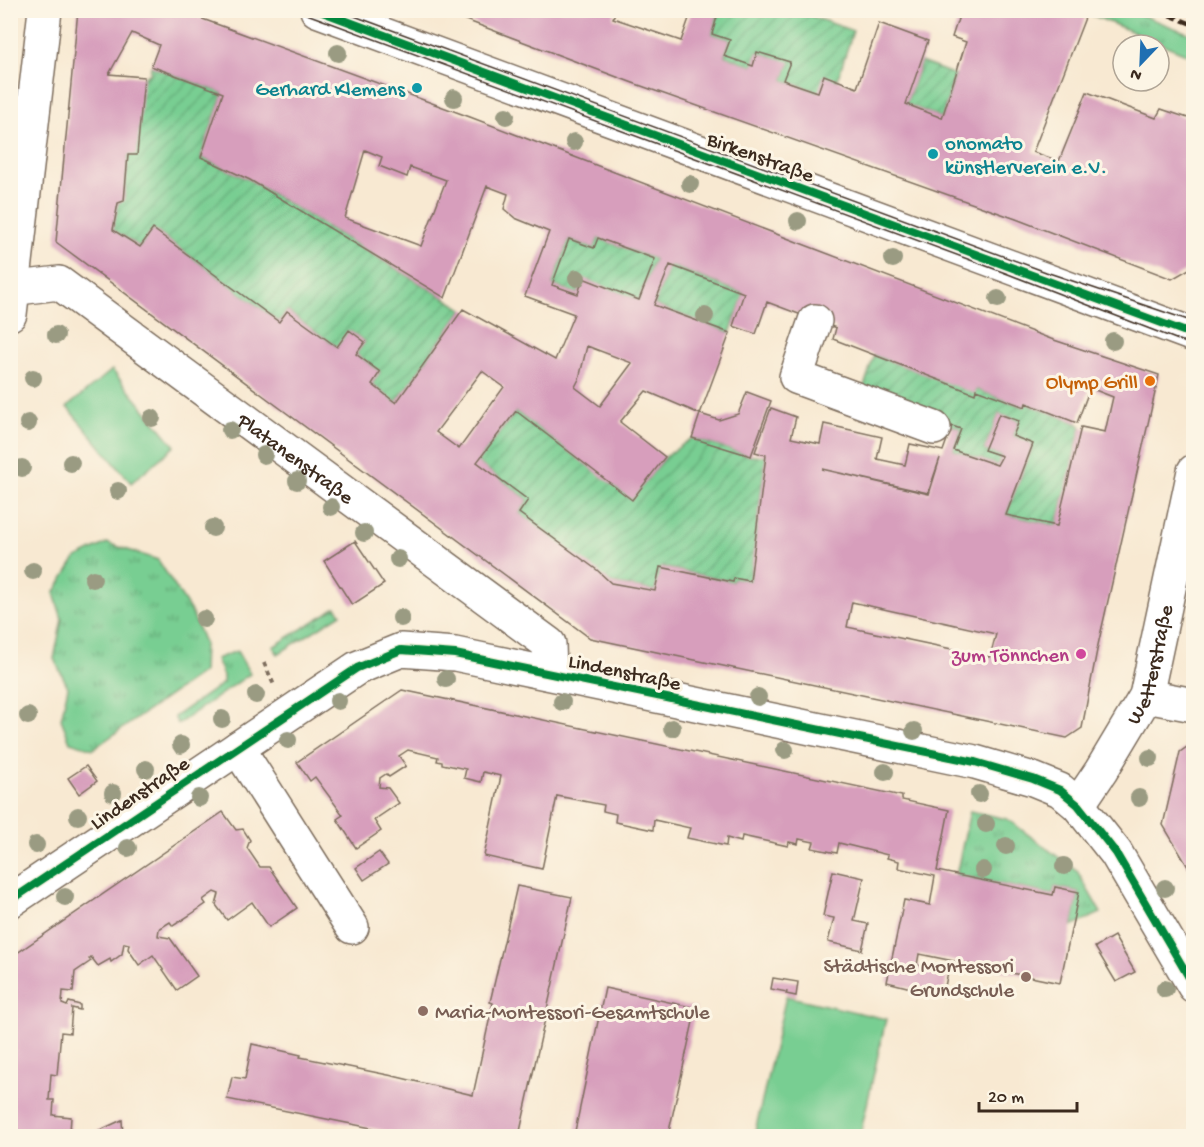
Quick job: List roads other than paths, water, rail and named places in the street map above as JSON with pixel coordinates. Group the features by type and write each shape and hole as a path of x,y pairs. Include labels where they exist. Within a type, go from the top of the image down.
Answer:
{"street":[{"path":"11,298 45,10"},
{"name":"Birkenstraße","path":"317,10 1194,335"},
{"name":"Platanenstraße","path":"11,298 59,283 549,644 550,674"},
{"path":"815,321 796,377 934,428"},
{"name":"Wetterstraße","path":"1078,805 1146,696 1194,471"},
{"name":"Lindenstraße","path":"10,901 357,668 401,650 455,654 975,762 1033,779 1060,790 1078,805 1116,853 1194,986"},
{"path":"1146,696 1194,705"},
{"path":"238,748 352,927"}],"tram line":[{"path":"296,10 1008,274 1194,346"},
{"path":"338,10 1046,272 1194,322"}],"railway":[{"path":"1157,10 1194,25"}],"place":[{"name":"Gerhard Klemens","path":"417,88"},
{"name":"onomato künstlerverein e.V.","path":"933,154"},
{"name":"Olymp Grill","path":"1150,381"},
{"name":"zum Tönnchen","path":"1081,654"},
{"name":"Städtische Montessori Grundschule","path":"1026,977"},
{"name":"Maria-Montessori-Gesamtschule","path":"423,1011"}]}
